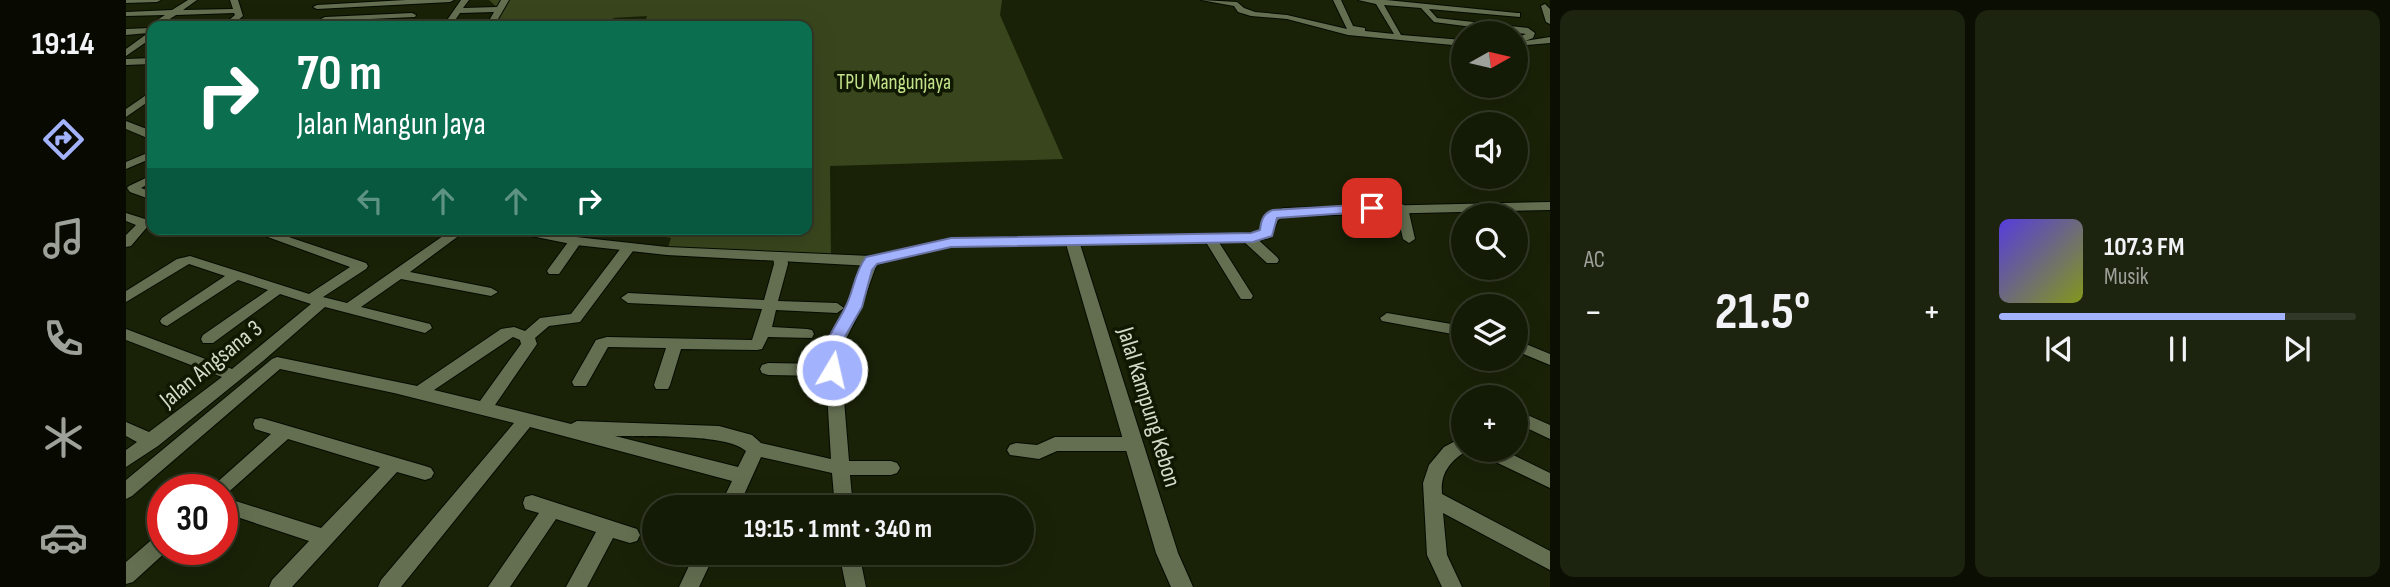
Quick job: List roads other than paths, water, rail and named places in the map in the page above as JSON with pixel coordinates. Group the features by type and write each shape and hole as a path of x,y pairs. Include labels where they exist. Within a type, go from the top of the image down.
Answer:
{"street":[{"path":"126,1 156,0"},
{"path":"163,21 193,0"},
{"path":"233,21 239,16 234,0"},
{"path":"323,0 317,7 360,2 450,0"},
{"path":"451,21 465,0"},
{"path":"493,21 505,0"},
{"path":"1205,0 1238,2 1241,9 1254,14 1287,18 1348,32 1451,40"},
{"path":"1337,0 1350,28 1451,38"},
{"path":"1362,0 1409,2 1423,6 1517,15"},
{"path":"408,21 424,1"},
{"path":"1379,2 1398,33"},
{"path":"1423,6 1446,37"},
{"path":"1545,6 1550,22"},
{"path":"458,11 500,9"},
{"path":"127,15 237,11"},
{"path":"325,19 412,15"},
{"path":"367,21 371,17"},
{"path":"1434,20 1451,22"},
{"path":"126,32 147,30"},
{"path":"126,53 147,34"},
{"path":"1528,42 1550,40"},
{"path":"126,62 147,61"},
{"path":"126,114 147,98"},
{"path":"126,125 147,132"},
{"path":"126,166 147,156"},
{"path":"147,181 133,188 147,194"},
{"path":"562,235 576,240 629,247 872,261 951,242 1247,237 1265,234 1268,220 1273,214 1284,212 1550,206"},
{"path":"1402,208 1409,239"},
{"path":"126,217 141,222 142,226 126,243"},
{"name":"Jalan Angsana 3","path":"126,460 233,375 317,300 361,265 271,235"},
{"path":"349,309 452,235"},
{"path":"1247,237 1272,260"},
{"path":"1210,239 1246,296"},
{"path":"554,271 576,240"},
{"name":"Jalal Kampung Kebon","path":"1072,240 1167,553 1182,587"},
{"path":"527,337 545,321 575,319 629,247"},
{"path":"580,382 601,344 757,345 781,264 780,256"},
{"path":"126,297 182,262 190,260 278,289 425,328"},
{"path":"843,495 832,370 835,340 854,307 864,270 872,261"},
{"path":"397,274 492,292"},
{"path":"167,321 234,276"},
{"path":"208,339 278,289"},
{"path":"628,298 837,308"},
{"path":"1387,318 1451,329"},
{"path":"419,393 506,333 514,332 527,337"},
{"path":"763,332 807,334"},
{"path":"126,334 233,375"},
{"path":"485,407 523,355 529,344 527,337"},
{"path":"662,385 675,344"},
{"path":"1528,350 1550,359"},
{"path":"126,491 277,363 485,407 524,421 743,476"},
{"path":"768,369 832,370"},
{"path":"388,587 524,421"},
{"path":"1528,422 1550,432"},
{"path":"261,424 425,473"},
{"path":"551,428 719,433 746,440 756,449 840,468 891,468"},
{"path":"126,429 152,441"},
{"path":"238,474 285,431"},
{"path":"1016,450 1039,452 1055,444 1135,444"},
{"path":"734,495 756,449"},
{"path":"1451,452 1435,470 1432,498 1437,555 1452,587"},
{"path":"1511,462 1550,481"},
{"path":"279,587 393,464"},
{"path":"1432,498 1550,561"},
{"path":"532,503 630,534"},
{"path":"238,509 324,538"},
{"path":"498,587 552,510"},
{"path":"576,587 608,528"},
{"path":"126,575 147,556"},
{"path":"689,587 699,565"},
{"path":"851,565 856,587"}],"park label":[{"name":"TPU Mangunjaya","path":"894,82"}]}
